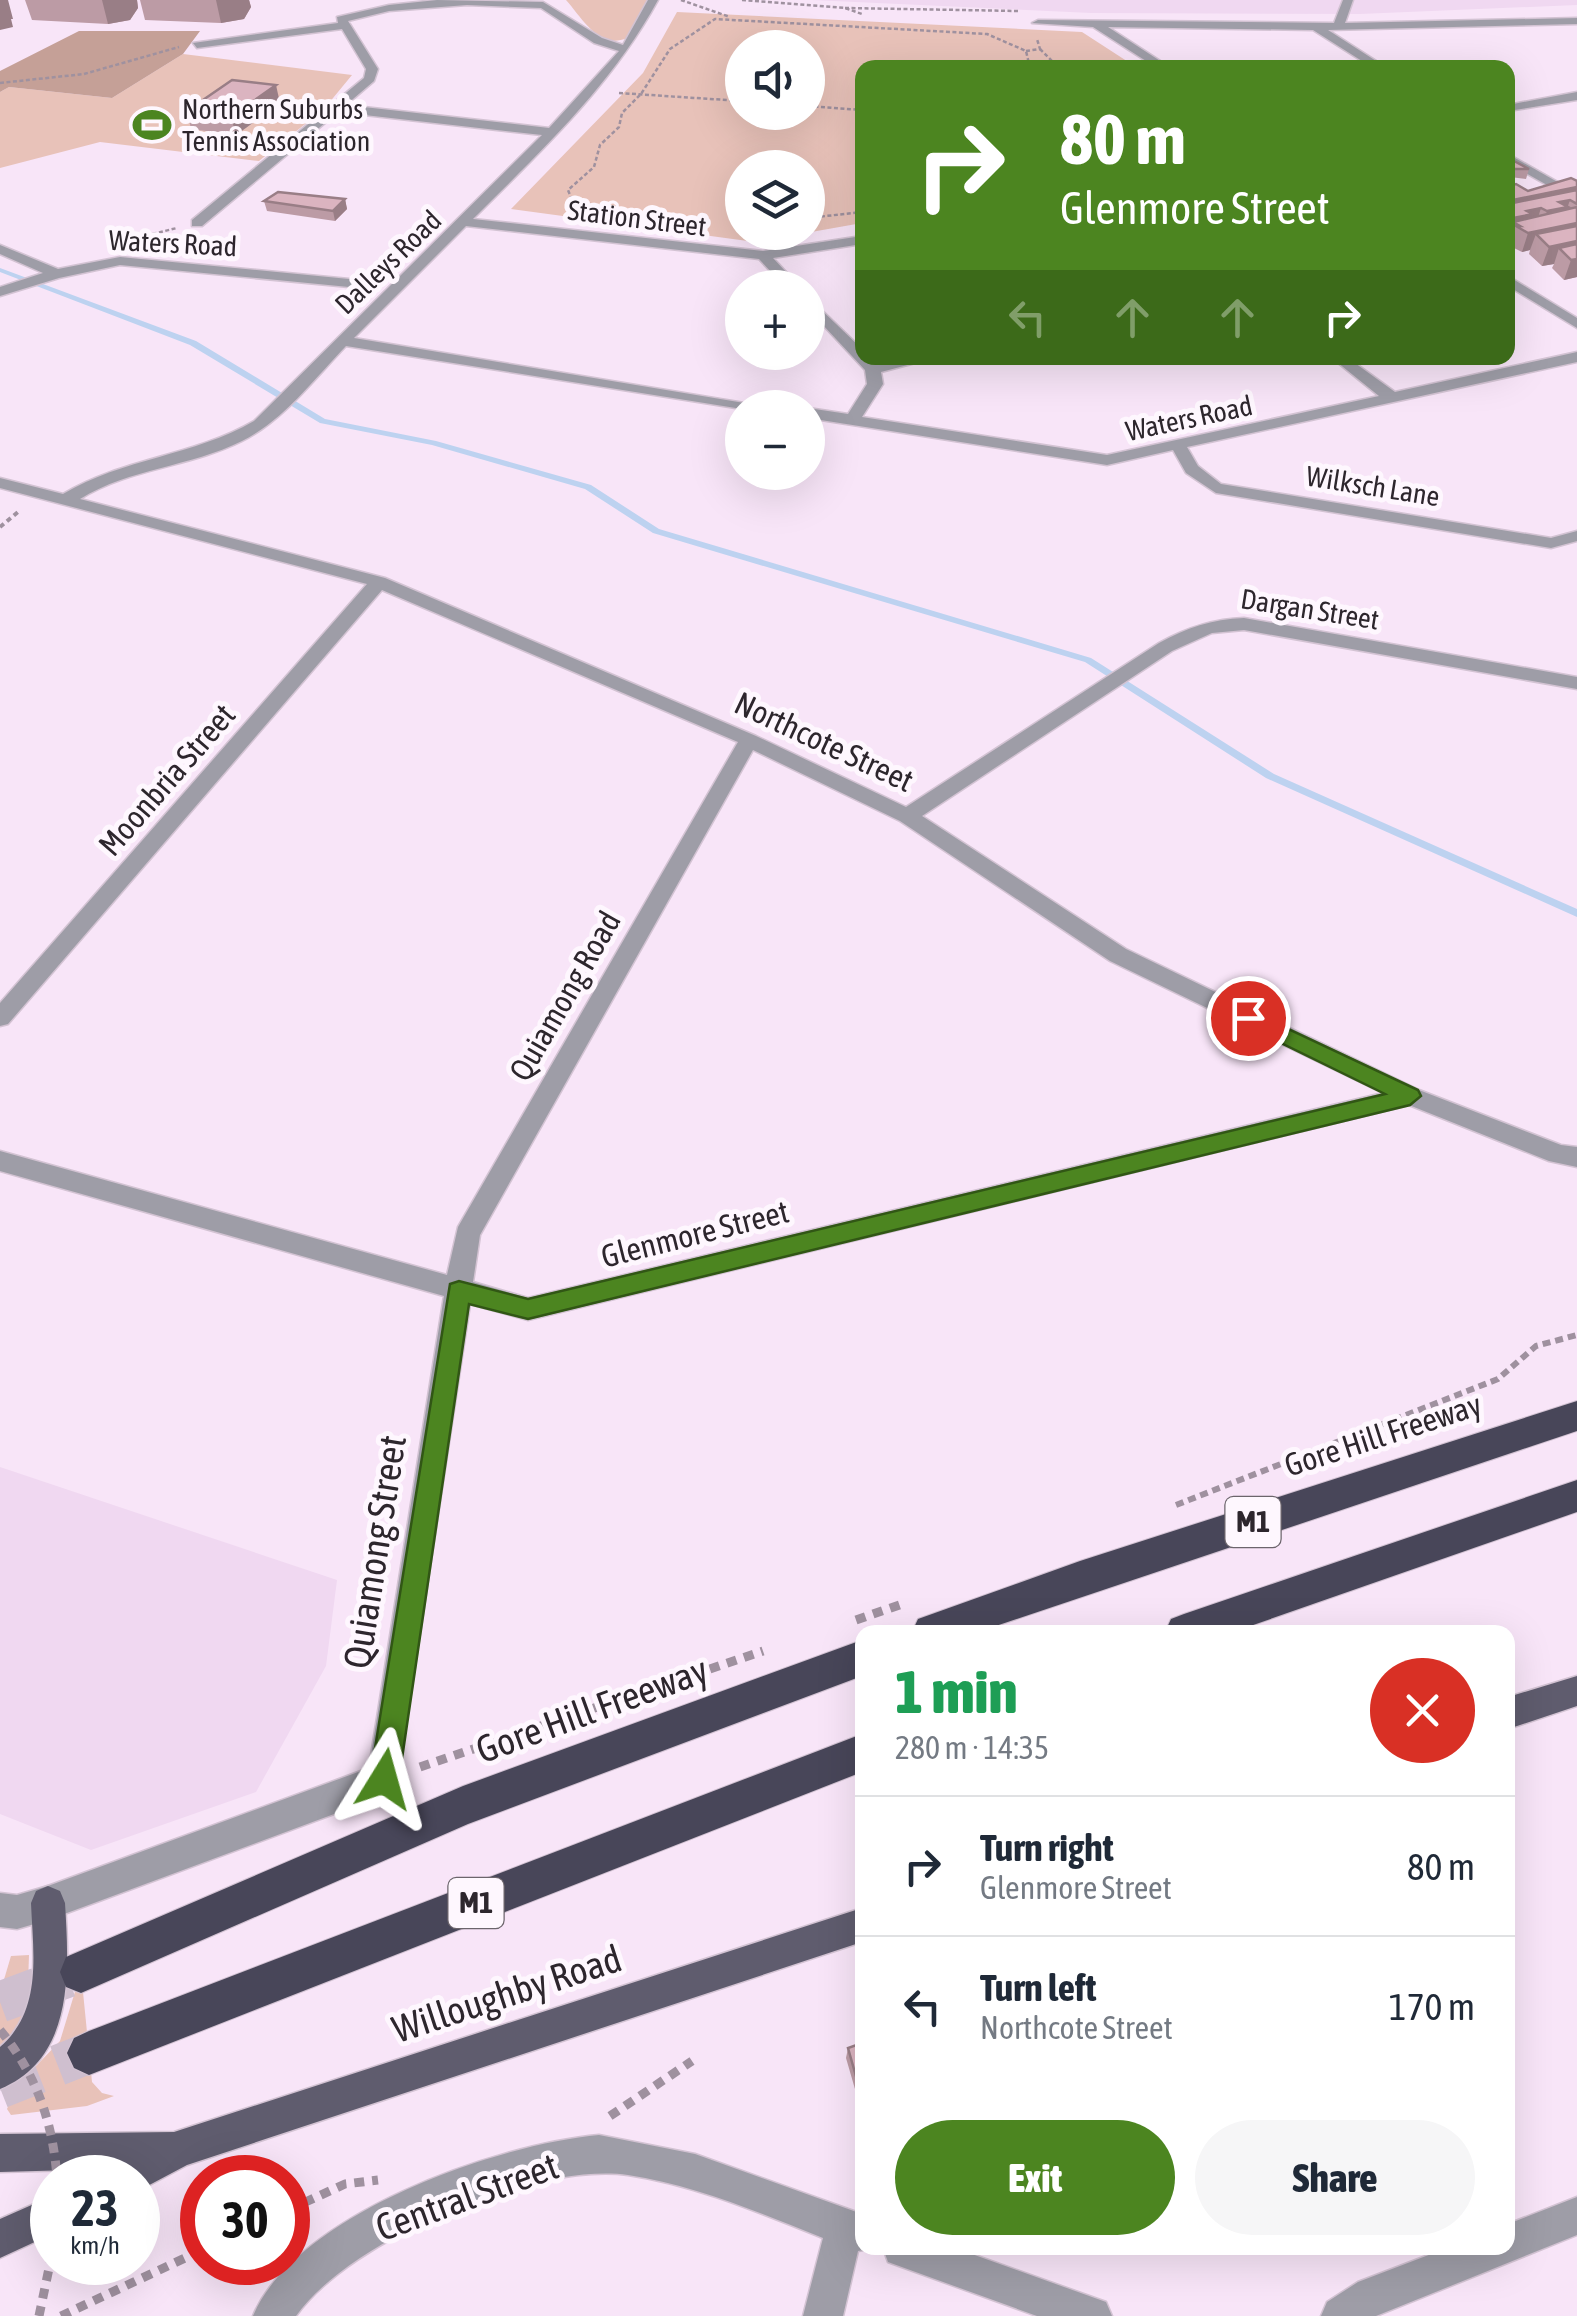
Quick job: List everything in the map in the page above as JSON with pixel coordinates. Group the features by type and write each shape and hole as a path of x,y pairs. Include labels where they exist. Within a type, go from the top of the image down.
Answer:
{"highway":[{"name":"Gore Hill Freeway","path":"951,1625 1080,1578 1577,1416"},
{"path":"1204,1625 1577,1496"},
{"name":"Gore Hill Freeway","path":"81,1972 855,1641"},
{"name":"M1","path":"88,2053 855,1757"}],"main road":[{"path":"1515,1711 1577,1690"},
{"path":"0,2071 33,2038 48,2009 52,1994 48,1903"},
{"name":"Willoughby Road","path":"160,2159 178,2149 855,1927"},
{"name":"Willoughby Road","path":"0,2154 178,2149"},
{"path":"0,2239 30,2225"}],"street":[{"name":"Dalleys Road","path":"66,500 104,476 238,440 260,424 551,132 626,49 653,0"},
{"path":"197,44 342,22 380,6 544,2 595,43 626,49"},
{"path":"1338,27 1348,2"},
{"path":"1038,23 1316,28 1577,21"},
{"path":"197,223 370,79 372,69 342,22"},
{"path":"1097,25 1153,60"},
{"path":"1316,28 1369,60"},
{"path":"1515,107 1577,96"},
{"path":"337,108 551,132"},
{"path":"1515,162 1577,198"},
{"path":"1562,189 1577,186"},
{"name":"Station Street","path":"465,222 763,255 855,241"},
{"path":"0,249 56,274"},
{"path":"763,255 777,270"},
{"name":"Waters Road","path":"0,292 120,260 349,283"},
{"path":"1515,284 1577,324"},
{"path":"1547,304 1570,299"},
{"path":"825,319 855,349"},
{"path":"342,342 725,402"},
{"name":"Waters Road","path":"825,416 1107,460 1577,357"},
{"path":"852,420 876,384 870,365"},
{"path":"873,368 889,365"},
{"path":"1348,365 1394,399"},
{"name":"Wilksch Lane","path":"1178,446 1192,469 1216,488 1551,543 1577,536"},
{"name":"Northcote Street","path":"0,483 378,582 748,740 907,816 1118,955 1410,1096 1558,1154 1577,1157"},
{"name":"Moonbria Street","path":"0,1018 378,582"},
{"name":"Dargan Street","path":"907,816 1154,654 1190,632 1216,624 1285,631 1577,683"},
{"name":"Quiamong Road","path":"459,1292 467,1234 748,740"},
{"name":"Glenmore Street","path":"0,1161 528,1309 1410,1096"},
{"name":"Quiamong Street","path":"384,1779 459,1292"},
{"path":"0,1910 17,1912 48,1903 384,1779"},
{"name":"Central Street","path":"273,2316 290,2286 336,2248 383,2224 540,2164 599,2154 663,2164 854,2230"},
{"path":"1515,2240 1577,2216"},
{"path":"822,2316 854,2230"},
{"path":"922,2255 1092,2316"},
{"path":"1340,2316 1372,2296 1478,2255"}],"path":[{"path":"681,0 731,18"},
{"path":"742,0 845,8 862,14"},
{"path":"845,8 858,4 1038,12 1054,24"},
{"path":"628,213 572,200 568,190 594,167 600,145 619,127 622,113 641,94 670,49 704,23 731,18 987,34 1026,51 1028,60"},
{"path":"0,84 84,74 168,48 197,44"},
{"path":"1040,49 1052,60"},
{"path":"641,94 725,100"},
{"path":"825,107 855,109"},
{"path":"825,216 855,213"},
{"path":"1165,1510 1498,1379 1536,1346 1577,1336"},
{"path":"880,1625 925,1596"},
{"path":"384,1779 778,1646"},
{"path":"0,2030 22,2058 39,2092 54,2155"},
{"path":"61,2316 180,2260"},
{"path":"39,2316 45,2285"}],"shaded area":[{"path":"566,0 648,0 627,38 617,41 592,31"},
{"path":"812,0 1577,0 1577,5 1360,14 1091,13"},
{"path":"677,12 1082,32 1125,60 855,60 855,224 825,230 825,150 725,150 725,238 511,209 643,73"},
{"path":"79,31 200,31 183,54 112,98 9,87 0,92 0,71"},
{"name":"Northern Suburbs Tennis Association","path":"183,54 352,75 324,109 259,161 100,142 0,168 0,92 9,87 112,98"},
{"path":"0,1467 337,1580 326,1666 256,1792 91,1850 0,1814"},
{"path":"29,1955 27,2012 0,2055 0,1993 11,1956"},
{"path":"81,1972 92,2082 102,2093 114,2096 87,2106 11,2115 7,2109 16,2087 60,2041"}],"building":[{"path":"232,80 276,85 231,117 187,111"},
{"path":"1571,178 1577,181 1577,187 1515,200 1515,184 1528,191"},
{"path":"1577,190 1577,204 1570,200 1559,202 1568,207 1547,211 1541,208 1515,218 1515,203"},
{"path":"278,192 345,199 333,211 264,201"},
{"path":"1577,207 1577,223 1528,233 1515,222"},
{"path":"1577,226 1577,241 1549,247 1536,234"},
{"path":"1577,244 1577,259 1571,260 1559,248"},
{"path":"855,2046 855,2073 848,2048"}],"waterway":[{"path":"0,270 193,343 323,421 433,443 588,487 656,531 1088,660 1270,776 1577,913"}],"tunnel":[{"path":"0,2002 68,1977"},
{"path":"0,2088 89,2053"}],"place":[{"name":"Northern Suburbs Tennis Association","path":"152,125"}],"route":[{"path":"384,1779 459,1292 528,1309 1410,1096 1248,1018"}]}
